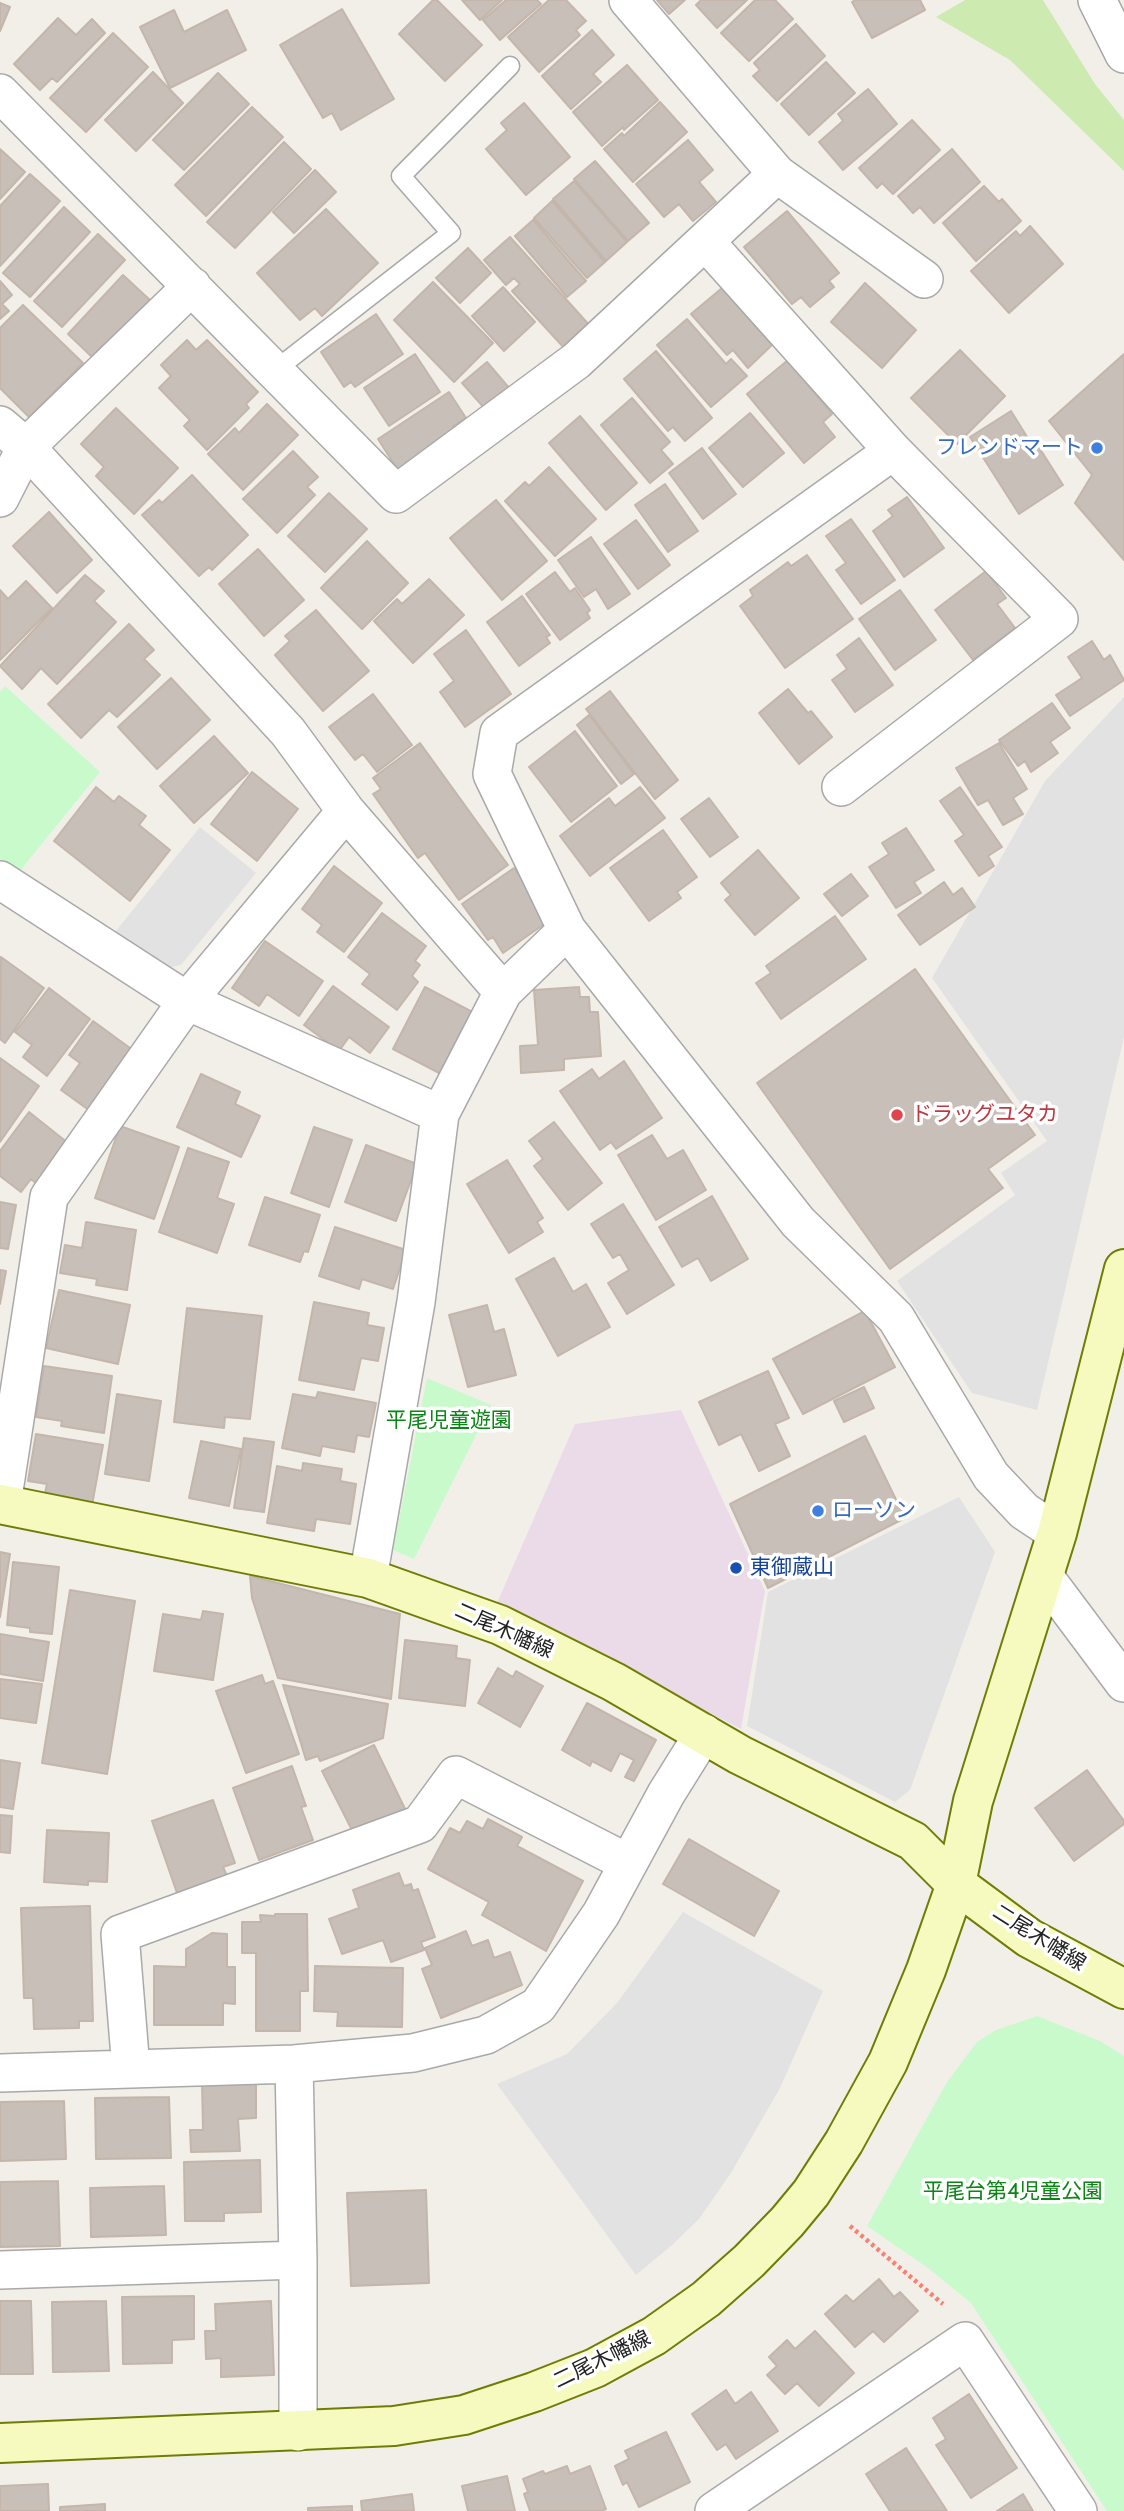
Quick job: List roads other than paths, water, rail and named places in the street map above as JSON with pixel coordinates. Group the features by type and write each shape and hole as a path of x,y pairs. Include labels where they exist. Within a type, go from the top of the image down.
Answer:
{"main road":[{"path":"956,1884 973,1801 1057,1533 1124,1269"},
{"name":"二尾木幡線","path":"1,1504 368,1578 500,1625 614,1682 740,1755 913,1841 956,1884 1029,1937 1124,1989"},
{"name":"二尾木幡線","path":"0,2443 298,2432 394,2426 464,2415 595,2368 654,2336 706,2299 749,2261 811,2193 844,2142 888,2062 926,1970 956,1884"}],"street":[{"path":"628,0 777,173 924,279"},
{"path":"1097,0 1124,54"},
{"path":"0,93 396,494 576,361 777,173"},
{"path":"705,242 893,450 1059,619 841,786"},
{"path":"0,498 13,436 192,286"},
{"path":"13,436 288,732 346,811 503,992"},
{"path":"893,450 499,733 492,775 567,930 799,1222 896,1318 991,1476 1024,1511 1057,1533"},
{"path":"1,1504 49,1197 187,1001 346,811"},
{"path":"0,880 187,1001 440,1114"},
{"path":"368,1578 416,1302 440,1114 503,992 567,930"},
{"path":"1044,1576 1124,1683"},
{"path":"0,2073 294,2064 413,2053 486,2035 538,2007 601,1914 666,1794 704,1733"},
{"path":"131,2069 120,1934 420,1824 456,1775 628,1864"},
{"path":"294,2064 298,2432"},
{"path":"0,2270 298,2260"},
{"path":"714,2511 965,2341 1078,2511"}],"lane":[{"path":"274,371 451,233 401,176 510,66"}],"place":[{"name":"フレンドマート","path":"1097,448"},
{"name":"ドラッグユタカ","path":"897,1115"},
{"name":"ローソン","path":"818,1511"},
{"name":"東御蔵山","path":"736,1568"}],"park label":[{"name":"平尾児童遊園","path":"449,1421"},
{"name":"平尾台第4児童公園","path":"1013,2192"}]}
